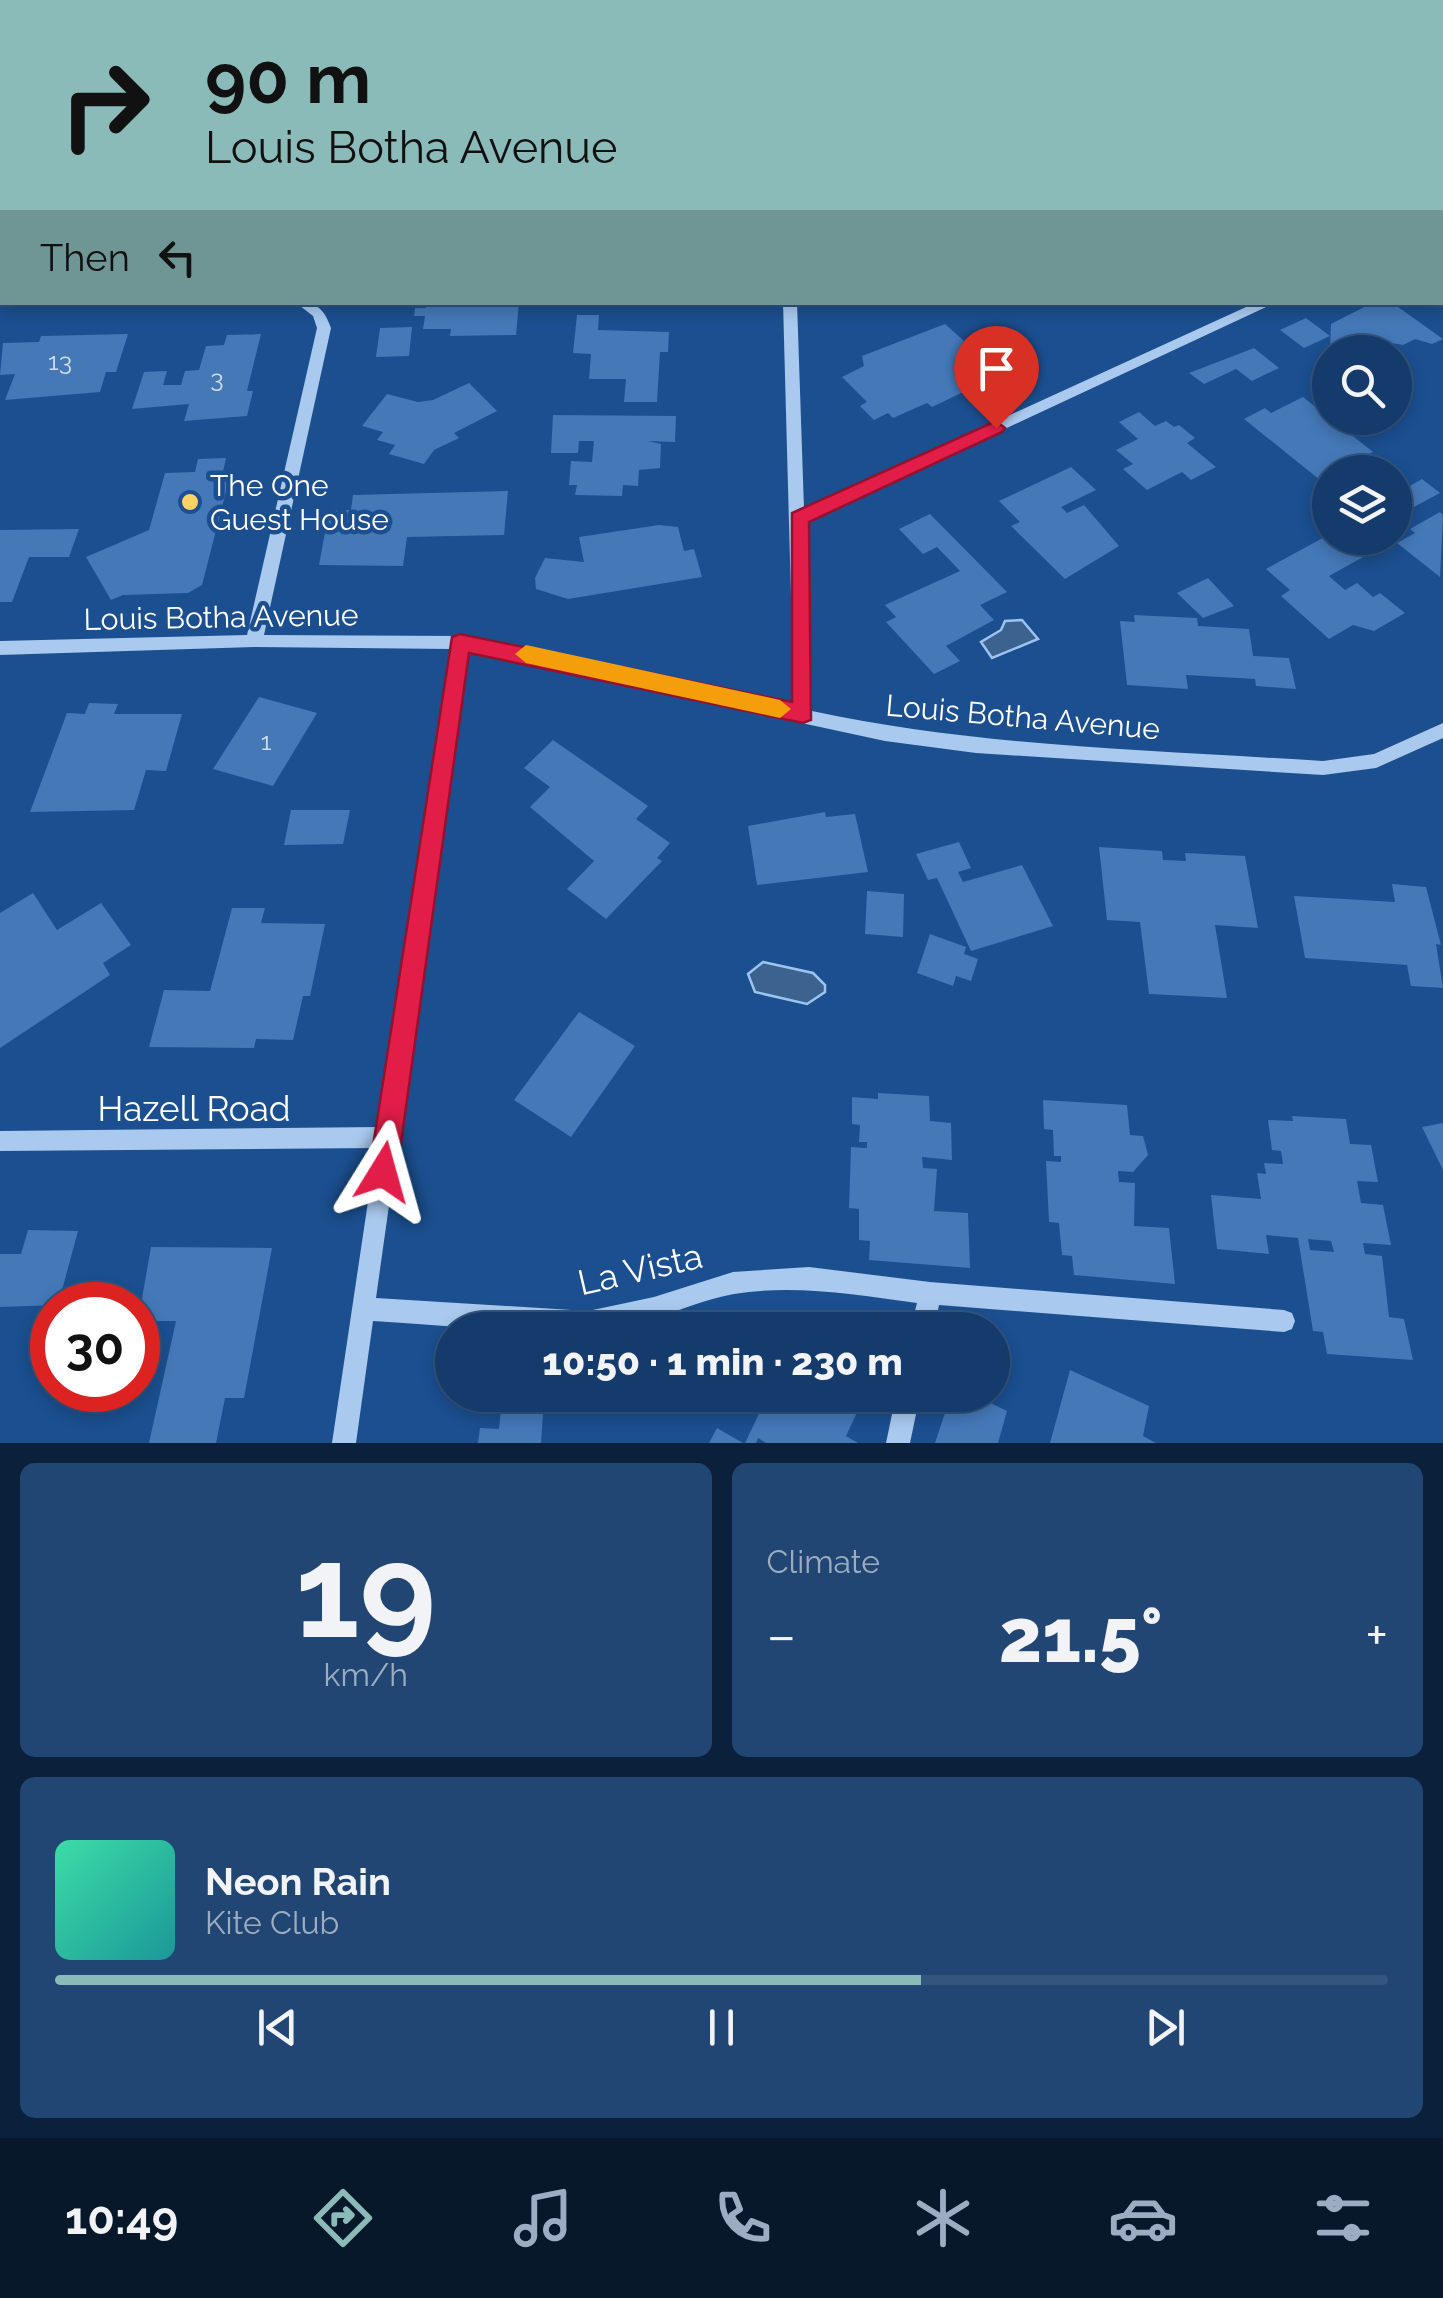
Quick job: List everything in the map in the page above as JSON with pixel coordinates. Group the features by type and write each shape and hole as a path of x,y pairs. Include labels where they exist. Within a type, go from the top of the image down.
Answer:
{"street":[{"path":"254,641 324,328 319,314 306,305"},
{"path":"790,305 803,714"},
{"path":"799,518 1263,305"},
{"name":"Louis Botha Avenue","path":"0,648 254,641 460,642 885,734 976,746 1322,768 1376,761 1443,730"},
{"path":"344,1443 460,642"},
{"name":"Hazell Road","path":"0,1141 388,1137"},
{"name":"La Vista","path":"364,1309 588,1322 654,1308 733,1284 809,1278 930,1293 1284,1321"},
{"path":"926,1312 930,1293"},
{"path":"898,1443 904,1412"}],"water":[{"path":"1022,620 1038,639 992,658 981,642 1001,630 1005,621"},
{"path":"763,962 813,973 825,985 825,992 807,1004 755,992 748,974"}],"building":[{"path":"519,305 516,335 450,336 451,329 423,329 425,316 414,316 415,308"},
{"path":"1368,305 1395,305 1443,339 1432,344 1412,340 1412,335 1331,335 1331,324"},
{"path":"577,315 599,315 598,330 669,332 668,352 660,352 657,402 624,402 626,379 589,379 591,354 573,353"},
{"path":"1306,318 1329,335 1312,335 1312,344 1304,348 1280,330"},
{"path":"945,324 1001,374 932,407 927,403 893,418 888,413 874,420 860,406 867,402 842,377 864,366 862,356"},
{"path":"412,327 409,356 376,357 380,328"},
{"path":"128,334 116,372 106,372 100,392 5,400 15,374 0,375 3,343 39,342 41,336"},
{"path":"261,334 247,391 253,391 247,416 184,421 189,404 132,409 144,372 167,371 163,385 181,385 185,371 199,370 206,346 224,345 227,335"},
{"path":"1254,348 1279,368 1252,381 1236,369 1204,384 1189,373"},
{"path":"469,383 497,411 454,433 459,438 434,450 424,464 389,454 395,445 377,440 383,432 362,426 387,394 418,402 433,400"},
{"path":"1303,397 1312,404 1312,435 1352,435 1373,452 1312,455 1312,474 1244,419 1265,408 1271,413"},
{"path":"1139,412 1155,426 1166,421 1174,427 1179,425 1195,438 1187,443 1216,467 1191,480 1182,472 1147,490 1123,469 1133,464 1116,450 1138,439 1119,422"},
{"path":"553,415 676,416 675,442 648,441 661,444 660,468 639,470 638,486 623,485 622,496 575,495 577,485 569,485 571,461 592,462 594,441 579,441 578,453 551,453"},
{"name":"The One Guest House","path":"226,458 223,472 231,472 202,585 188,593 123,595 111,600 86,557 149,530 165,473 195,472 198,459"},
{"path":"1071,467 1096,490 1061,507 1067,513 1084,505 1119,546 1065,579 1011,526 1020,522 999,501"},
{"path":"1422,479 1440,493 1414,507 1412,485"},
{"path":"508,491 504,535 407,537 403,566 319,565 329,511 351,510 353,495"},
{"path":"1440,512 1443,515 1440,577 1412,555 1412,528"},
{"path":"930,514 1007,592 980,605 994,620 946,646 960,661 934,674 886,622 896,617 885,605 960,571 937,547 923,554 899,529"},
{"path":"659,525 678,527 684,551 694,549 702,577 568,599 536,589 535,578 545,558 584,562 579,537"},
{"path":"79,529 69,557 29,557 12,602 0,602 0,530"},
{"path":"1312,544 1312,555 1364,555 1329,576 1345,590 1357,583 1373,597 1380,593 1405,613 1374,631 1353,625 1329,639 1281,596 1290,590 1266,569"},
{"path":"1208,578 1234,606 1203,618 1177,593"},
{"path":"1134,615 1197,618 1198,626 1249,629 1253,656 1289,658 1296,689 1256,686 1255,679 1186,675 1188,689 1127,685 1120,621 1135,622"},
{"path":"259,697 317,713 273,786 213,769"},
{"path":"89,703 118,704 114,714 182,714 166,771 146,770 134,810 30,812 67,713 85,714"},
{"path":"553,740 648,806 636,819 670,843 657,858 662,861 606,919 567,889 594,861 530,807 550,787 524,768"},
{"path":"291,810 350,810 343,844 284,845"},
{"path":"825,812 826,817 855,814 868,872 757,885 748,826"},
{"path":"959,842 971,868 958,872 963,882 1022,865 1053,926 971,951 937,878 928,880 916,854"},
{"path":"1099,847 1162,851 1163,860 1186,861 1185,853 1245,856 1258,928 1215,925 1227,998 1149,994 1140,922 1107,920"},
{"path":"1392,884 1426,887 1441,945 1436,944 1443,988 1411,986 1407,965 1305,958 1294,896 1395,902"},
{"path":"867,891 904,894 903,937 865,934"},
{"path":"33,893 57,930 101,903 131,945 103,963 110,975 0,1048 0,913"},
{"path":"232,908 265,908 261,923 325,924 310,996 303,996 293,1040 256,1039 254,1048 149,1047 164,990 210,991"},
{"path":"930,934 966,947 964,954 978,959 971,981 956,976 953,986 917,973"},
{"path":"579,1012 635,1046 571,1137 514,1100"},
{"path":"878,1093 929,1096 930,1121 951,1123 952,1160 922,1157 923,1168 937,1169 934,1211 968,1213 970,1268 869,1260 870,1241 859,1240 859,1209 849,1208 851,1147 867,1148 867,1142 859,1142 860,1125 852,1124 852,1097 878,1099"},
{"path":"1043,1100 1127,1105 1130,1135 1143,1136 1148,1155 1133,1172 1118,1171 1119,1182 1135,1183 1134,1226 1169,1228 1175,1284 1074,1275 1072,1256 1062,1255 1059,1223 1049,1222 1046,1161 1061,1162 1061,1156 1054,1156 1053,1130 1044,1129"},
{"path":"1292,1116 1346,1119 1350,1144 1371,1145 1378,1182 1357,1181 1361,1203 1383,1205 1391,1245 1363,1243 1365,1254 1382,1256 1389,1317 1404,1319 1413,1360 1327,1354 1323,1332 1313,1331 1298,1238 1266,1235 1269,1254 1217,1249 1211,1195 1261,1199 1257,1173 1266,1174 1264,1163 1283,1164 1281,1151 1272,1150 1268,1120 1293,1121","holes":["1308,1239 1331,1241 1334,1252 1310,1250"]},
{"path":"1443,1123 1443,1170 1422,1127"},
{"path":"28,1230 78,1231 64,1282 30,1282 30,1306 0,1307 0,1254 21,1254"},
{"path":"151,1247 272,1248 244,1398 225,1398 216,1443 149,1443 156,1412 160,1412 160,1393 176,1321 160,1321 160,1282 145,1282"},
{"path":"1070,1370 1149,1406 1143,1436 1156,1443 1050,1443"},
{"path":"501,1412 543,1412 541,1443 478,1443 480,1428 499,1429"},
{"path":"760,1412 857,1412 846,1436 858,1443 766,1443 758,1438 756,1443 745,1443"},
{"path":"945,1412 1007,1412 998,1443 935,1443"},
{"path":"717,1428 743,1443 709,1443"}],"slow traffic":[{"path":"526,654 780,709"}],"place":[{"name":"The One Guest House","path":"190,502"}],"route":[{"path":"383,1172 460,642 803,714 806,692 799,518 996,428"}]}
